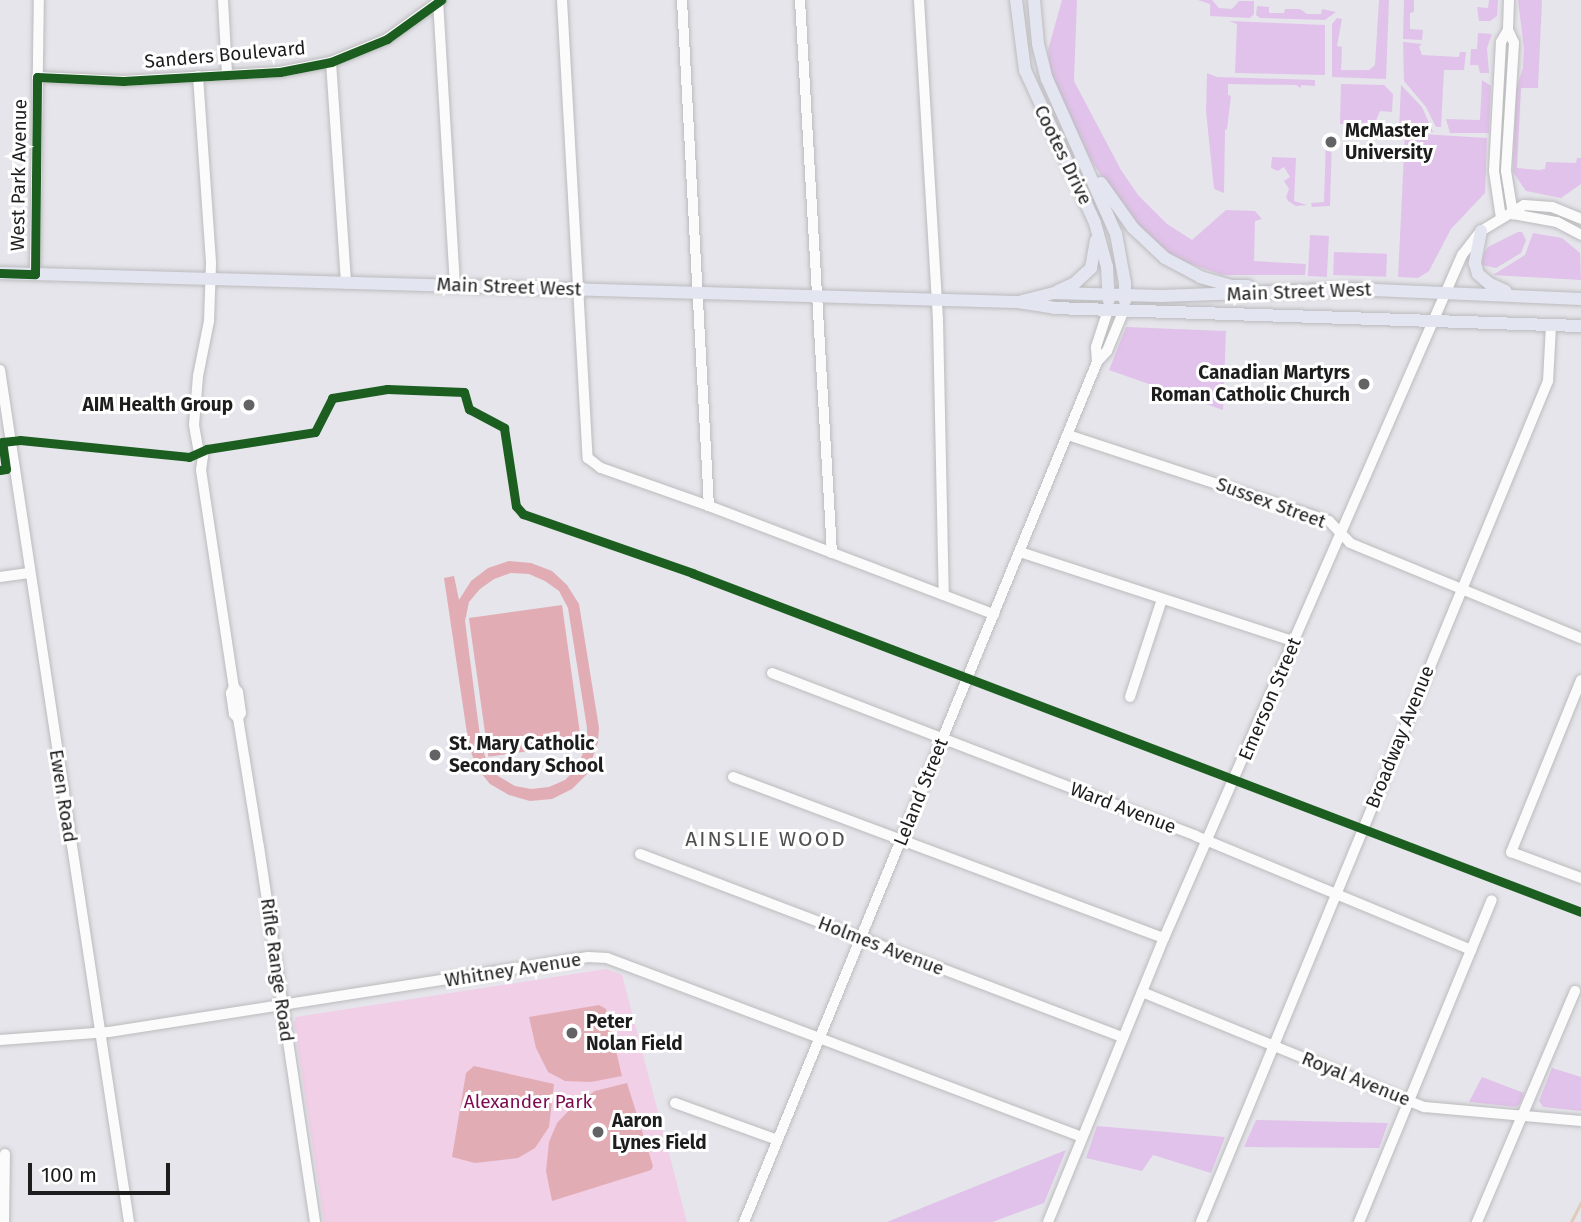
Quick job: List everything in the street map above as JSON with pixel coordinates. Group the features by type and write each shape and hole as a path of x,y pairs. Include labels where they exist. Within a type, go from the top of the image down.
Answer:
{"main road":[{"name":"Cootes Drive","path":"1016,0 1025,70 1095,223 1107,267 1108,310"},
{"name":"Cootes Drive","path":"1034,0 1037,37 1046,79 1116,234 1125,295 1124,310"},
{"path":"1079,151 1133,228 1158,252 1185,271 1232,286 1335,289"},
{"path":"1054,293 1076,283 1091,268 1096,253 1095,223"},
{"path":"1481,231 1475,263 1478,274 1490,284 1516,296"},
{"name":"Main Street West","path":"0,273 937,299 1018,302 1054,308 1581,326"},
{"name":"Main Street West","path":"1018,302 1054,293 1205,295 1335,289 1581,299"}],"street":[{"name":"West Park Avenue","path":"35,274 39,0"},
{"path":"223,0 228,74"},
{"path":"562,0 586,450 593,466 709,506 994,614"},
{"path":"682,0 709,506"},
{"path":"800,0 832,553"},
{"path":"919,0 937,299 944,595"},
{"path":"1509,0 1508,30 1514,43 1506,171 1513,214"},
{"name":"Sanders Boulevard","path":"37,78 123,81 280,72 331,62 387,39 439,1"},
{"path":"439,1 455,285"},
{"path":"1502,218 1494,171 1501,42 1508,30"},
{"path":"331,62 346,283"},
{"name":"Rifle Range Road","path":"198,76 210,279 209,321 195,401 199,452 203,456 201,470 234,687 238,692 241,713 238,718 315,1222"},
{"path":"1481,231 1524,205 1545,206 1581,219"},
{"path":"1513,214 1557,222 1581,235"},
{"name":"Emerson Street","path":"1048,1222 1164,938 1342,534 1444,292 1466,247 1481,231"},
{"name":"Leland Street","path":"1097,362 1096,347 1108,310"},
{"name":"Leland Street","path":"744,1222 1097,362 1107,351 1124,310"},
{"name":"Broadway Avenue","path":"1201,1222 1548,381 1551,326"},
{"name":"Ewen Road","path":"0,370 129,1222"},
{"name":"Sussex Street","path":"1068,435 1329,521 1350,542 1581,638"},
{"path":"1020,552 1295,642"},
{"path":"0,578 29,573"},
{"path":"1130,697 1162,599"},
{"name":"Ward Avenue","path":"772,673 1207,841 1471,950"},
{"path":"1581,680 1511,852 1581,878"},
{"path":"733,776 1164,938"},
{"name":"Holmes Avenue","path":"640,854 1122,1037"},
{"path":"1359,1222 1492,900"},
{"name":"Whitney Avenue","path":"0,1040 100,1033 588,957 607,958 1082,1137"},
{"name":"Royal Avenue","path":"1142,992 1424,1107 1581,1121"},
{"path":"1477,1222 1575,992"},
{"path":"675,1103 778,1140"},
{"path":"4,1222 5,1154"}],"shaded area":[{"path":"1062,0 1077,0 1074,81 1121,170 1138,195 1167,224 1192,240 1226,210 1255,211 1262,219 1255,221 1254,261 1306,264 1305,275 1222,275 1169,256 1135,225 1090,159 1051,75 1048,50"},
{"path":"1198,0 1212,0 1219,8 1232,9 1239,1 1254,1 1254,14 1250,18 1210,16 1210,4"},
{"path":"1379,0 1389,0 1386,79 1332,77 1332,24 1337,18 1342,19 1337,46 1342,47 1341,70 1369,70 1375,65"},
{"path":"1404,0 1414,0 1414,12 1410,13 1410,29 1423,30 1422,40 1403,39"},
{"path":"1489,0 1498,0 1497,16 1490,21 1479,21 1477,7 1488,8"},
{"path":"1518,0 1542,0 1538,88 1521,88 1517,168 1539,170 1545,169 1546,162 1576,163 1577,158 1581,158 1581,184 1561,198 1526,191 1513,172 1516,89 1523,68 1524,48"},
{"path":"1257,6 1269,7 1269,13 1284,13 1285,9 1300,9 1307,14 1321,14 1322,9 1336,12 1325,20 1260,18 1256,15"},
{"path":"1229,21 1325,25 1325,75 1235,73 1237,24"},
{"path":"1478,33 1492,34 1487,48 1489,73 1480,73 1478,65 1470,65 1471,49 1477,49"},
{"path":"1403,42 1422,44 1419,47 1422,55 1459,57 1460,52 1466,52 1464,70 1444,70 1441,127 1436,127 1426,107 1404,81"},
{"path":"1207,73 1217,77 1315,80 1315,86 1301,85 1301,88 1296,85 1228,84 1228,95 1231,96 1225,130 1224,193 1214,189 1206,111"},
{"path":"1482,80 1491,86 1489,133 1450,133 1446,119 1480,120"},
{"path":"1341,84 1384,85 1393,94 1392,112 1380,111 1374,125 1340,124"},
{"path":"1401,85 1422,107 1433,132 1399,131"},
{"path":"1405,133 1487,138 1485,193 1451,229 1429,271 1418,278 1398,277"},
{"path":"1326,139 1332,139 1330,206 1312,207 1311,203 1324,202"},
{"path":"1272,157 1296,158 1294,201 1307,205 1296,206 1288,201 1286,197 1289,189 1284,181 1290,177 1284,167 1278,171 1271,168"},
{"path":"1522,232 1526,240 1521,253 1496,268 1482,265 1488,247"},
{"path":"1533,233 1562,238 1580,253 1581,280 1493,275 1525,255"},
{"path":"1310,235 1329,236 1327,277 1308,276"},
{"path":"1334,252 1387,254 1386,277 1333,275"},
{"path":"1126,327 1226,331 1223,410 1109,370"},
{"path":"1552,1068 1581,1077 1581,1111 1543,1107 1539,1101"},
{"path":"1482,1077 1524,1093 1520,1104 1516,1107 1469,1102"},
{"path":"1256,1120 1388,1123 1379,1148 1244,1147"},
{"path":"1097,1126 1225,1137 1211,1173 1153,1155 1142,1171 1086,1158"},
{"path":"1066,1150 1044,1203 992,1222 887,1222"}],"green space":[{"path":"509,561 531,563 552,571 567,585 579,604 599,728 598,742 587,774 572,789 552,799 530,801 509,795 490,784 477,768 469,747 444,578 454,576 459,600 471,581 488,568","holes":["511,573 529,574 559,591 568,608 587,728 587,741 578,767 565,780 549,787 531,789 515,786 498,776 487,762 481,744 465,621 469,602 480,589 494,579"]},
{"path":"562,605 581,744 488,757 469,618"},
{"name":"Alexander Park","path":"606,969 622,975 687,1222 324,1222 294,1023 296,1017"},
{"name":"Peter Nolan Field","path":"599,1005 606,1009 622,1076 591,1082 565,1081 548,1072 536,1048 529,1017"},
{"path":"474,1066 554,1084 549,1127 535,1148 518,1158 475,1163 452,1157 466,1073"},
{"name":"Aaron Lynes Field","path":"627,1083 653,1166 651,1170 552,1201 546,1171 549,1142 557,1123 574,1105 595,1091"}],"waterway":[{"path":"1571,1222 1581,1202"}],"cycle path":[{"path":"0,273 35,274 37,77 123,81 280,72 331,62 387,39 441,0"},
{"path":"0,470 6,469 2,442 20,440 189,457 207,449 315,432 332,398 387,389 464,392 469,409 504,428 516,506 523,514 692,573 1581,912"}],"place":[{"name":"McMaster University","path":"1331,142"},
{"name":"Canadian Martyrs Roman Catholic Church","path":"1364,384"},
{"name":"AIM Health Group","path":"249,405"},
{"name":"St. Mary Catholic Secondary School","path":"435,755"},
{"name":"Peter Nolan Field","path":"572,1033"},
{"name":"Aaron Lynes Field","path":"598,1132"}],"district":[{"name":"AINSLIE WOOD","path":"766,839"}]}
